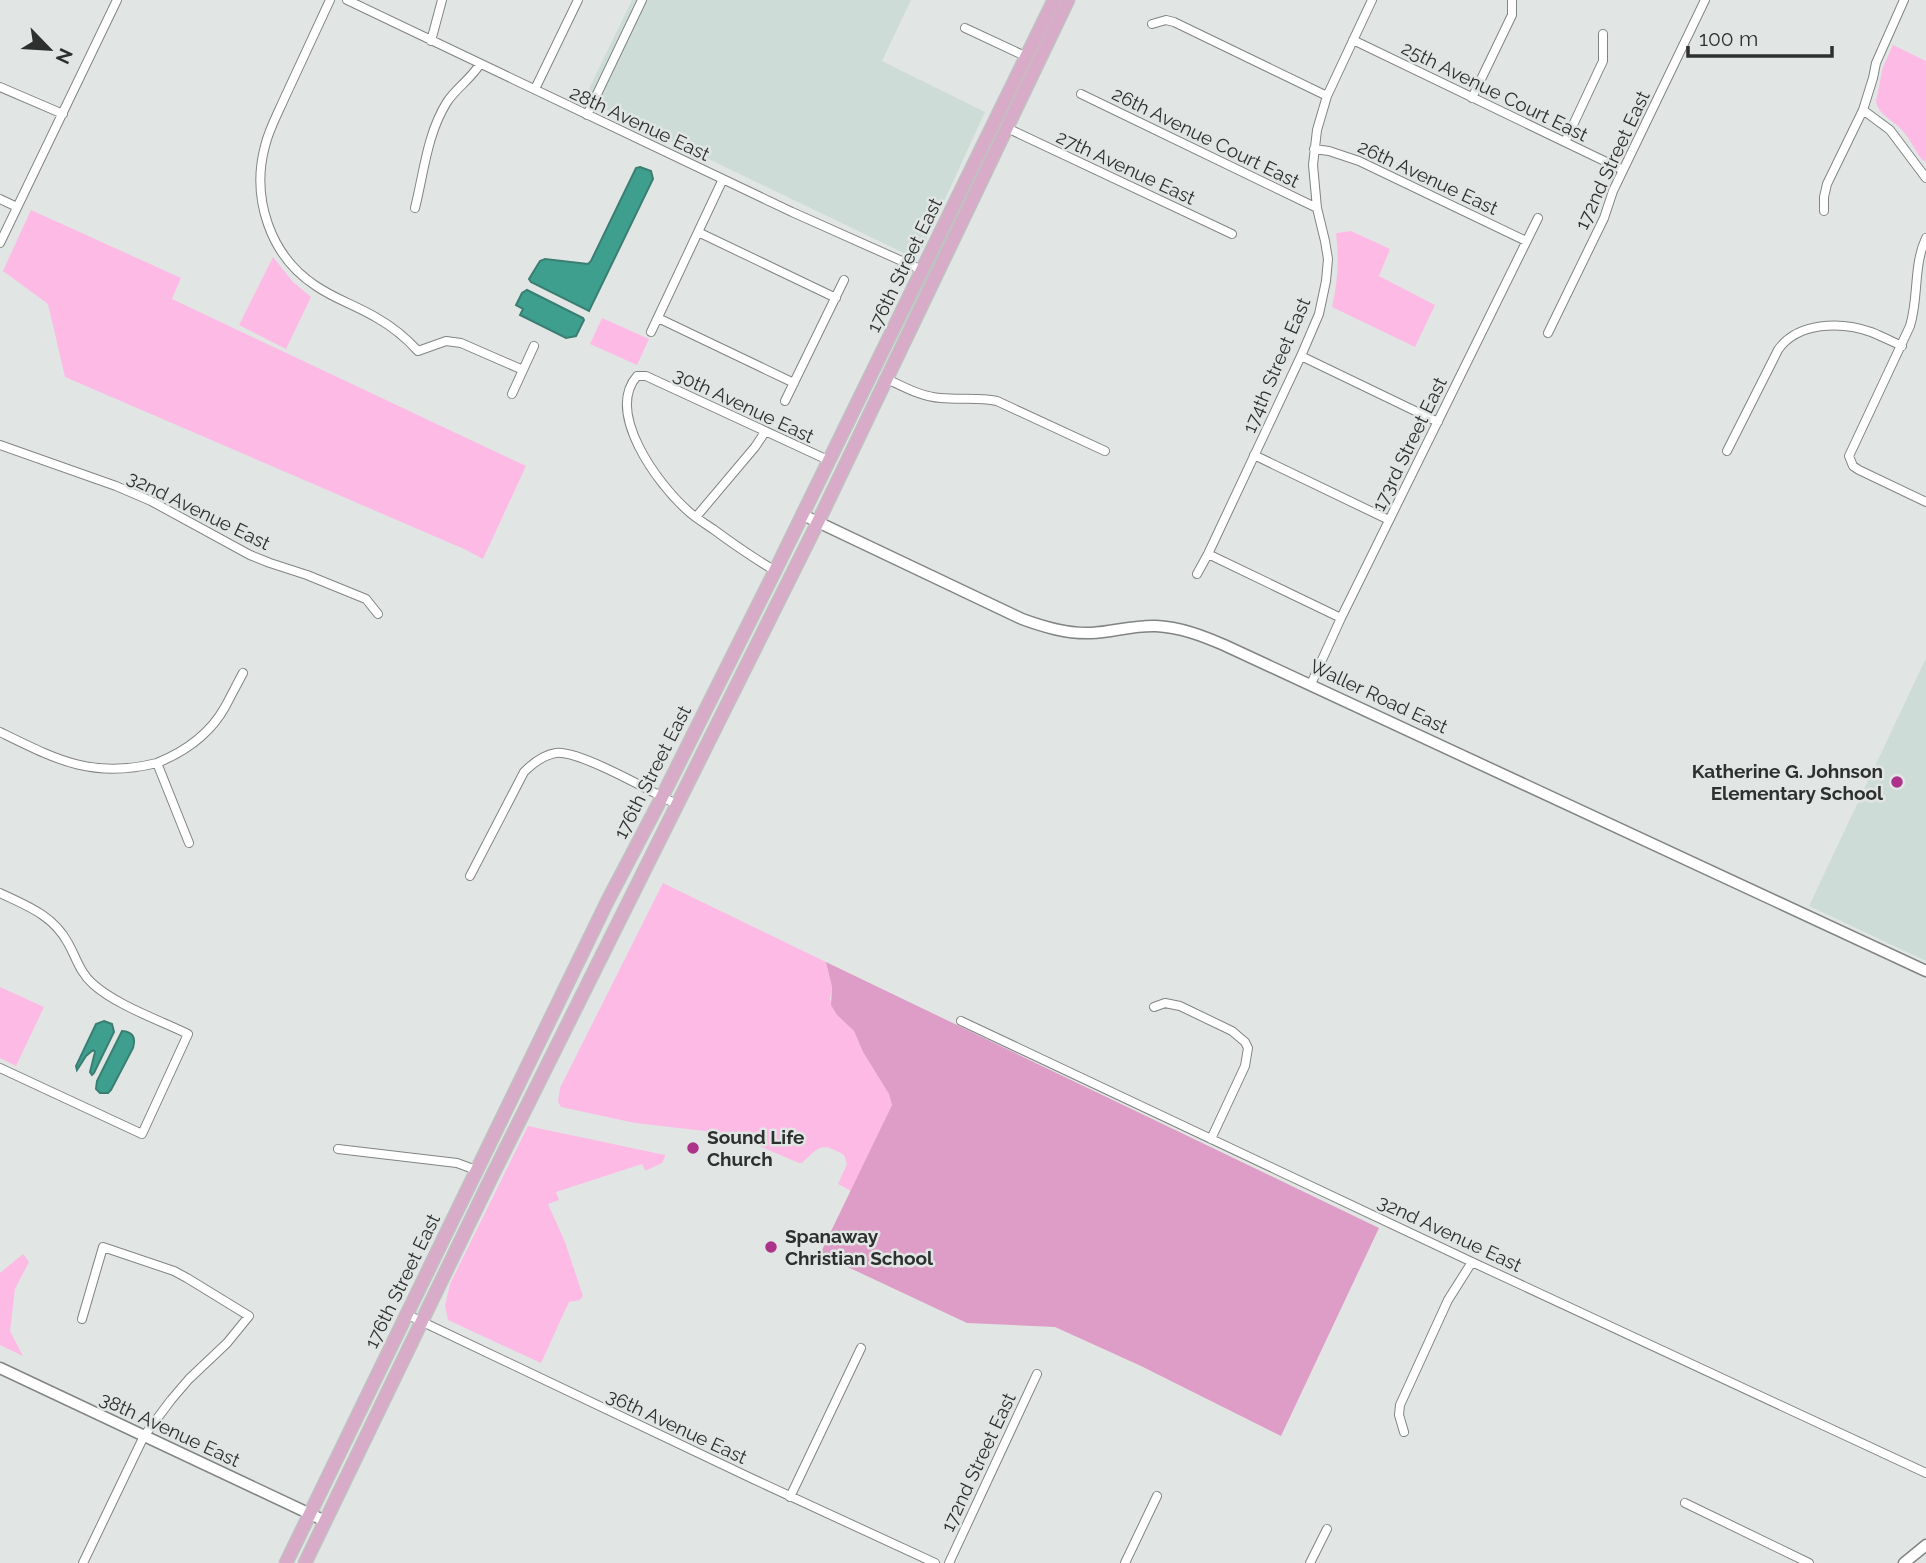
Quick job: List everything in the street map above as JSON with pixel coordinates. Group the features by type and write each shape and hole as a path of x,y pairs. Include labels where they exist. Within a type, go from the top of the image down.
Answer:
{"main road":[{"name":"176th Street East","path":"286,1563 602,912 830,461 1054,0"},
{"name":"176th Street East","path":"305,1563 887,379 1064,4"},
{"path":"907,336 905,323 926,279 922,270"}],"street":[{"path":"0,243 117,0"},
{"path":"330,0 265,146 260,172 262,207 267,226 277,246 302,276 337,299 395,329 418,351 446,341 461,343 523,370"},
{"name":"28th Avenue East","path":"347,0 723,179 922,270"},
{"path":"431,41 442,0"},
{"path":"535,89 578,0"},
{"path":"587,115 642,0"},
{"name":"174th Street East","path":"1197,574 1319,314 1326,281 1326,250 1317,208 1313,165 1317,130 1327,96 1373,0"},
{"path":"1472,97 1512,15 1512,0"},
{"name":"172nd Street East","path":"1548,333 1705,0"},
{"path":"1824,211 1827,184 1863,110 1876,62 1904,0"},
{"path":"1152,24 1166,20 1174,22 1327,96"},
{"path":"965,28 1025,56"},
{"path":"1565,142 1603,61 1603,34"},
{"name":"25th Avenue Court East","path":"1353,40 1623,170"},
{"path":"415,208 431,136 448,101 473,76 480,64"},
{"path":"0,87 63,114"},
{"name":"26th Avenue Court East","path":"1081,94 1317,208"},
{"path":"1863,110 1890,130 1926,178"},
{"name":"27th Avenue East","path":"1007,128 1231,234"},
{"name":"26th Avenue East","path":"1314,149 1359,161 1526,241"},
{"path":"651,332 723,179"},
{"path":"0,199 17,207"},
{"name":"173rd Street East","path":"1311,684 1538,218"},
{"path":"698,232 836,298"},
{"path":"1926,238 1919,255 1914,313 1902,346 1849,452 1850,461 1859,470 1926,502"},
{"path":"785,401 844,280"},
{"path":"658,318 794,383"},
{"path":"1727,451 1778,350 1790,336 1811,328 1846,326 1869,331 1902,346"},
{"path":"512,394 534,346"},
{"path":"1301,355 1438,422"},
{"name":"30th Avenue East","path":"696,517 687,511 666,487 645,457 634,435 626,408 627,395 637,376 646,376 830,461"},
{"path":"887,379 939,398 984,398 997,401 1105,451"},
{"path":"765,432 696,517 775,571"},
{"name":"32nd Avenue East","path":"0,445 151,501 250,555 366,599 378,614"},
{"path":"1254,454 1389,520"},
{"name":"Waller Road East","path":"803,515 1022,620 1047,628 1091,633 1157,626 1177,629 1224,645 1926,971"},
{"path":"1208,554 1341,618"},
{"path":"0,732 62,760 96,769 129,769 157,763 180,752 198,739 224,709 243,673"},
{"path":"470,876 524,772 542,758 558,752 575,755 676,804"},
{"path":"157,763 188,843"},
{"path":"0,893 40,912 51,921 61,931 83,973 92,984 188,1034 142,1134 0,1068"},
{"path":"1154,1007 1165,1003 1180,1006 1232,1031 1248,1048 1245,1066 1211,1139"},
{"name":"32nd Avenue East","path":"961,1021 1926,1473"},
{"path":"338,1149 457,1163 476,1170"},
{"path":"82,1319 103,1247 187,1278 249,1317 227,1343 189,1379 144,1436 83,1563"},
{"path":"1404,1432 1399,1405 1448,1300 1472,1262"},
{"name":"36th Avenue East","path":"408,1315 935,1563"},
{"path":"790,1497 861,1348"},
{"name":"38th Avenue East","path":"0,1368 325,1521"},
{"name":"172nd Street East","path":"948,1563 1037,1374"},
{"path":"1125,1563 1157,1496"},
{"path":"1685,1503 1808,1563"},
{"path":"1310,1563 1327,1529"},
{"path":"1904,1563 1926,1545"}],"shaded area":[{"path":"632,0 911,0 882,61 985,112 922,249 906,254 584,99"},
{"path":"1893,45 1926,61 1926,162 1902,130 1877,106 1883,67"},
{"path":"636,168 651,171 653,179 589,311 531,282 529,279 540,261 545,259 588,264 591,261"},
{"path":"31,210 181,278 172,299 526,466 483,559 65,377 48,304 3,271"},
{"path":"1351,231 1390,249 1379,276 1435,305 1415,347 1332,307 1337,270 1336,233"},
{"path":"273,257 293,282 311,297 286,349 239,325"},
{"path":"527,290 583,318 576,336 566,338 520,315 523,309 516,305 522,293"},
{"path":"602,318 649,339 637,365 590,344"},
{"name":"Katherine G. Johnson Elementary School","path":"1926,658 1926,961 1809,906"},
{"path":"663,883 826,962 832,987 830,999 837,1015 854,1031 863,1052 889,1094 892,1105 851,1191 838,1184 847,1164 844,1155 830,1148 821,1148 799,1163 731,1134 635,1123 561,1107 558,1102 560,1088"},
{"path":"826,962 1379,1228 1281,1436 1141,1366 1055,1327 967,1323 820,1254 892,1105 889,1094 863,1052 854,1031 837,1015 831,1005 832,987"},
{"path":"0,987 44,1007 16,1066 0,1058"},
{"path":"104,1021 112,1024 114,1032 94,1073 92,1075 90,1072 95,1052 93,1050 77,1070 76,1066 96,1024"},
{"path":"122,1031 133,1036 133,1048 111,1090 108,1093 100,1093 96,1089 97,1081"},
{"path":"528,1126 665,1155 662,1163 647,1170 642,1164 556,1192 559,1200 548,1204 565,1242 583,1296 580,1300 569,1302 541,1363 448,1320 445,1306 450,1284"},
{"path":"23,1254 29,1262 15,1289 10,1331 23,1356 0,1345 0,1273"}],"place":[{"name":"Katherine G. Johnson Elementary School","path":"1897,782"},
{"name":"Sound Life Church","path":"693,1148"},
{"name":"Spanaway Christian School","path":"771,1247"}]}
